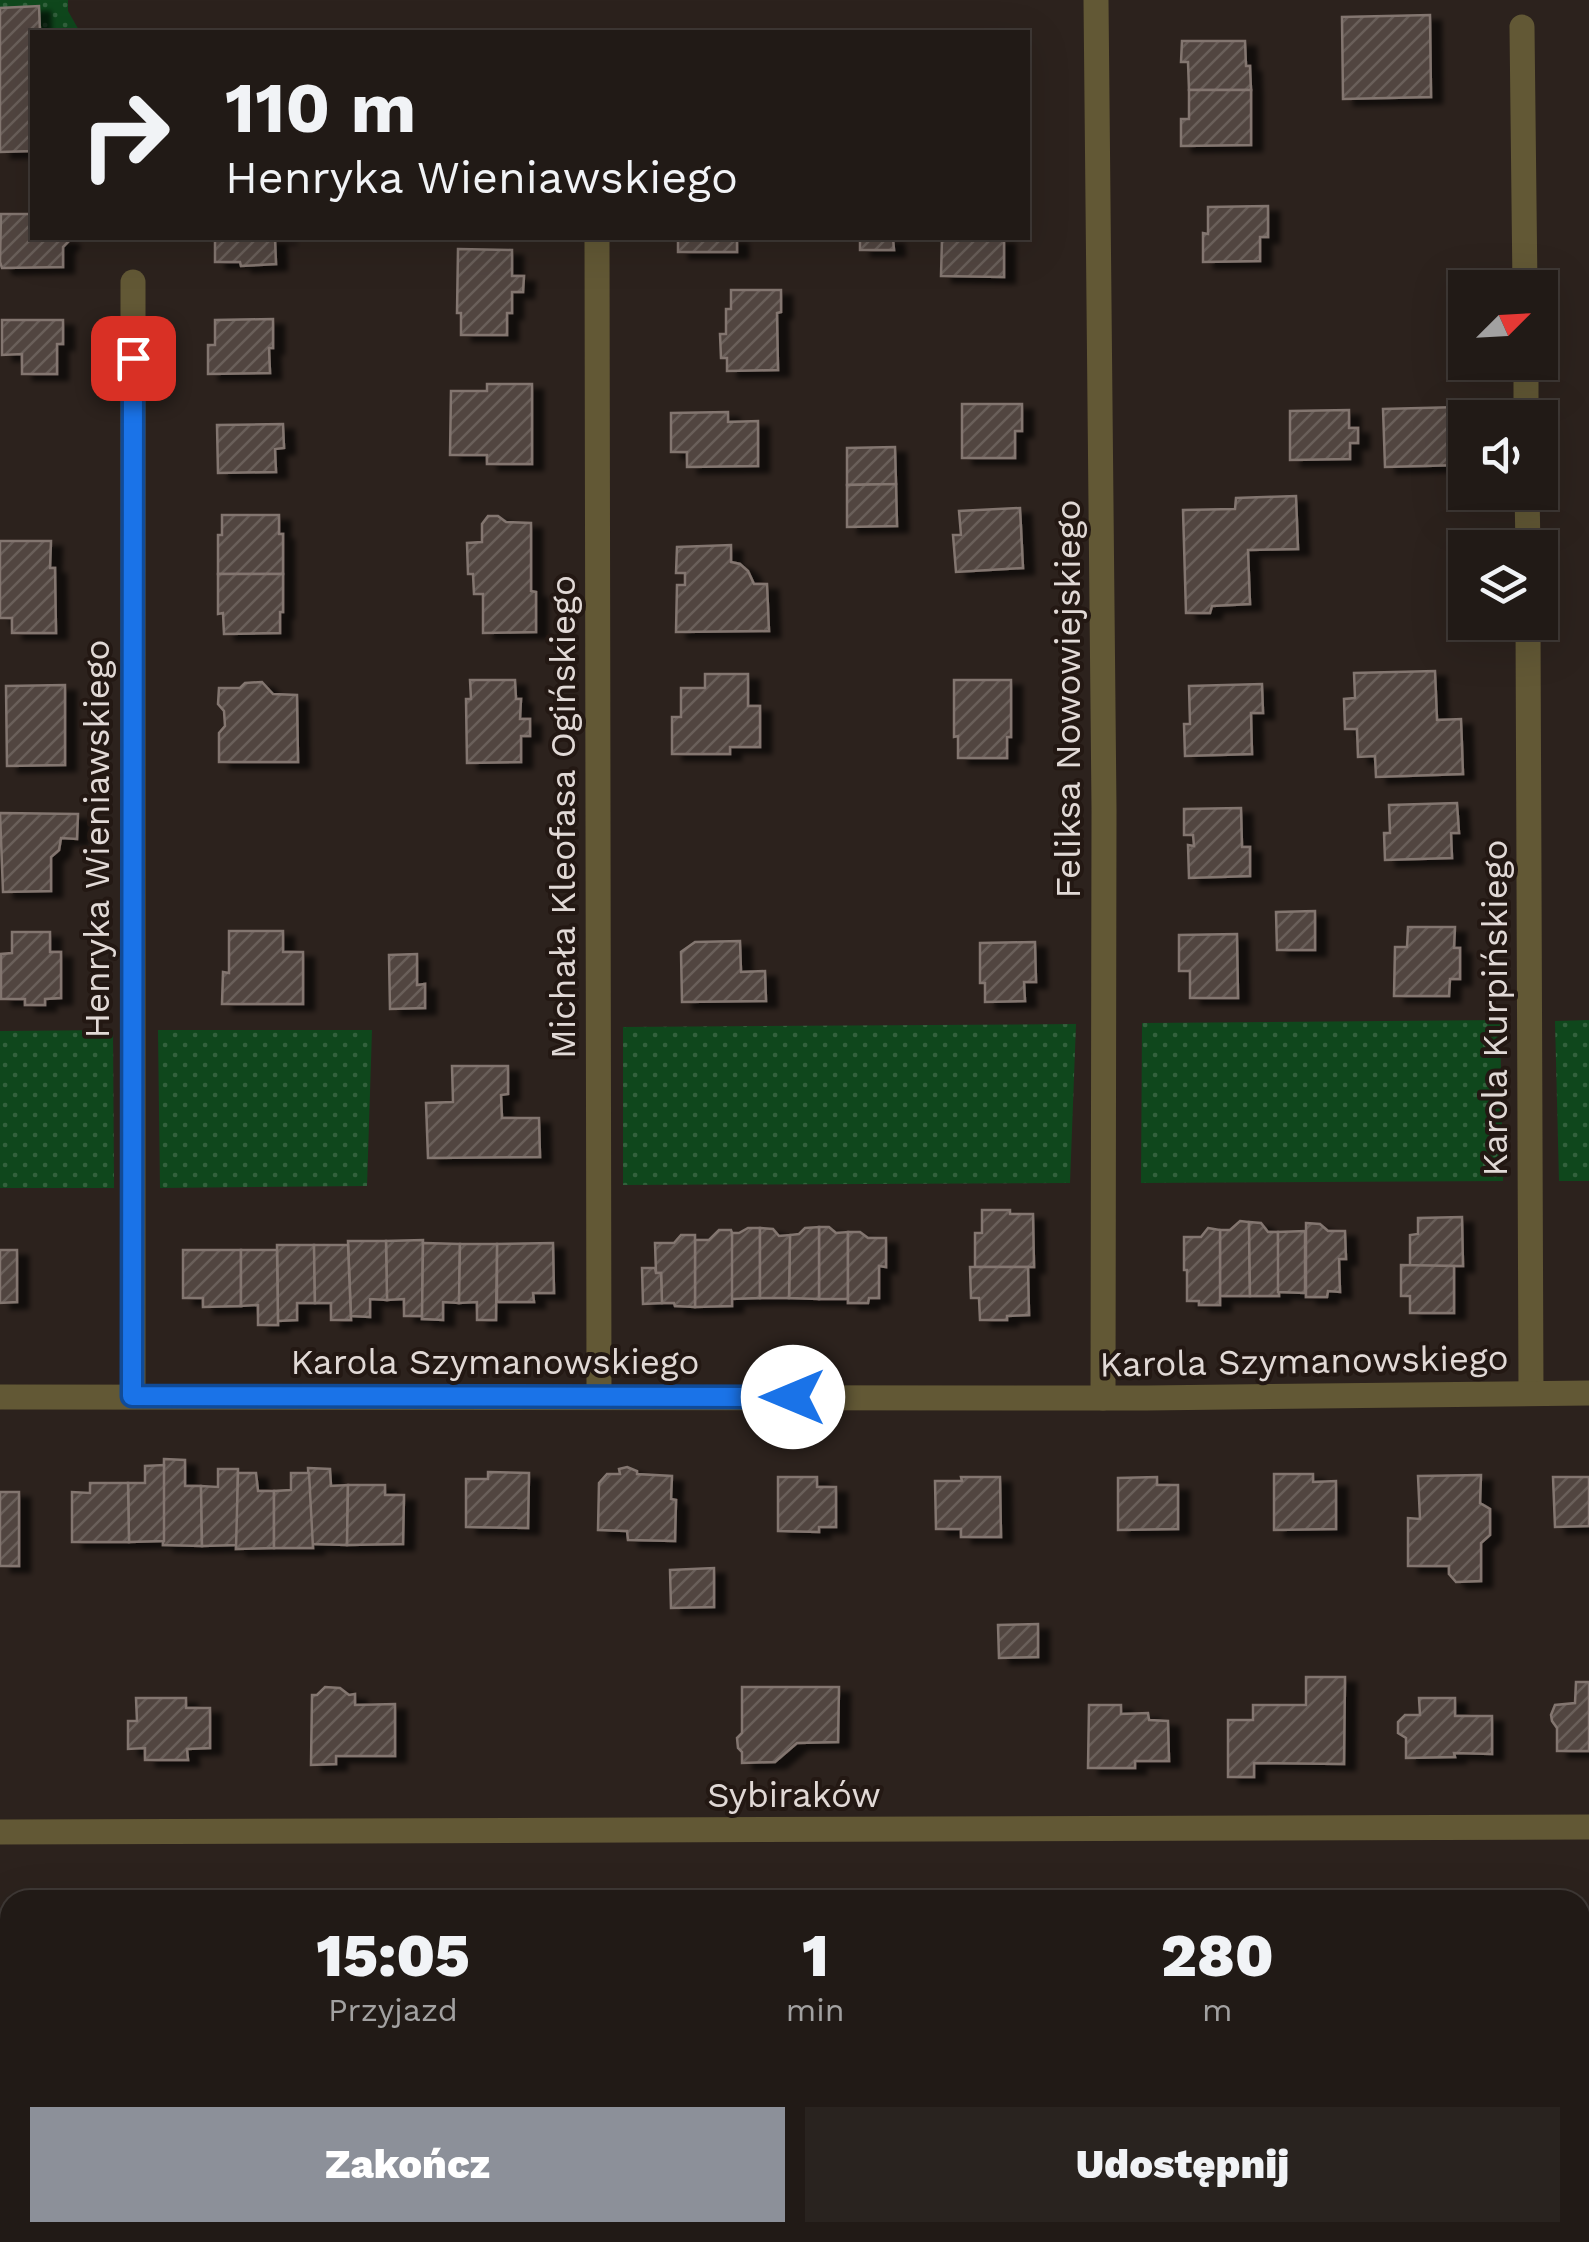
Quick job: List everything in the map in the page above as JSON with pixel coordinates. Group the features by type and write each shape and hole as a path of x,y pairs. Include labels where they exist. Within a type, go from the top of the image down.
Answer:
{"street":[{"name":"Feliksa Nowowiejskiego","path":"1096,0 1104,809 1103,1398"},
{"path":"1522,27 1525,270"},
{"name":"Michała Kleofasa Ogińskiego","path":"596,240 599,1396"},
{"name":"Henryka Wieniawskiego","path":"132,1396 133,282"},
{"name":"Karola Kurpińskiego","path":"1528,640 1530,1393"},
{"name":"Karola Szymanowskiego","path":"0,1397 1103,1398 1589,1393"},
{"name":"Sybiraków","path":"0,1832 1589,1827"}],"green space":[{"path":"0,0 68,0 68,11 79,30 30,30 30,95 0,95"},
{"path":"1500,1020 1503,1181 1141,1183 1142,1023"},
{"path":"1589,1020 1589,1181 1559,1181 1555,1021"},
{"path":"1076,1024 1070,1183 623,1185 623,1027"},
{"path":"113,1030 114,1188 0,1188 0,1031"},
{"path":"158,1030 372,1030 367,1186 160,1188"}],"building":[{"path":"39,6 40,30 30,30 30,151 0,152 0,8"},
{"path":"1430,15 1431,97 1343,99 1342,17"},
{"path":"1182,41 1245,41 1251,90 1189,90 1188,62 1181,62"},
{"path":"1189,90 1251,90 1251,145 1181,146 1181,119 1189,119"},
{"path":"1268,206 1268,237 1260,237 1260,261 1203,262 1208,207"},
{"path":"1,214 30,214 30,240 69,241 63,247 63,267 2,268"},
{"path":"215,240 275,240 276,264 241,266 240,262 215,262"},
{"path":"678,240 737,240 737,252 678,252"},
{"path":"860,240 893,240 894,250 860,250"},
{"path":"942,240 1004,240 1004,277 941,276"},
{"path":"458,249 512,250 512,276 524,276 523,292 512,292 507,335 461,335 461,313 457,313"},
{"path":"731,290 781,290 781,312 777,313 778,370 727,371 727,358 721,358 720,334 726,334"},
{"path":"273,319 270,373 208,374 208,345 215,345 215,320"},
{"path":"2,320 63,320 63,344 57,344 57,374 22,374 22,354 2,355"},
{"path":"487,384 532,384 532,464 487,464 487,455 450,455 451,391 487,391"},
{"path":"962,404 1022,404 1022,431 1015,431 1015,458 962,458"},
{"path":"1448,407 1448,465 1385,467 1383,409"},
{"path":"1349,410 1349,428 1358,428 1358,443 1350,443 1350,459 1290,460 1290,411"},
{"path":"728,412 728,422 758,421 758,466 687,467 687,452 671,452 671,413"},
{"path":"283,424 284,448 275,449 276,472 218,473 217,425"},
{"path":"895,447 896,484 847,485 847,448"},
{"path":"896,484 897,526 847,527 847,485"},
{"path":"1296,496 1298,549 1248,550 1250,604 1212,606 1210,613 1186,613 1183,510 1235,509 1236,498"},
{"path":"1020,508 1023,568 956,572 953,535 961,535 959,511"},
{"path":"222,515 279,515 283,574 218,574"},
{"path":"488,516 498,516 506,522 531,523 531,591 536,592 536,632 483,633 483,594 474,594 473,574 468,574 467,543 482,542 482,524"},
{"path":"0,541 51,541 56,633 12,633 12,618 0,618"},
{"path":"731,545 731,562 748,571 754,584 767,584 769,631 676,632 677,585 685,585 685,573 676,573 677,547"},
{"path":"218,574 283,574 280,633 224,634 223,613 218,614"},
{"path":"1435,671 1437,720 1461,719 1463,774 1376,777 1375,756 1358,757 1357,729 1345,729 1344,699 1355,698 1354,673"},
{"path":"705,674 748,674 748,706 760,706 760,747 730,747 730,754 672,754 672,717 681,717 681,688 705,688"},
{"path":"470,680 515,680 516,699 521,699 520,719 530,719 530,736 521,736 521,762 467,763 466,699 471,699"},
{"path":"954,680 1011,680 1007,758 958,758"},
{"path":"262,682 273,694 297,695 298,762 219,762 219,733 225,726 224,711 218,704 219,688"},
{"path":"1262,684 1263,713 1251,713 1252,754 1185,756 1184,724 1190,724 1189,686"},
{"path":"65,685 65,765 7,766 6,686"},
{"path":"1457,803 1459,833 1451,833 1452,858 1385,860 1384,833 1390,833 1389,805"},
{"path":"1241,808 1242,847 1250,847 1250,876 1189,878 1188,845 1194,846 1193,835 1184,835 1184,809"},
{"path":"0,813 78,814 77,839 61,838 59,850 51,857 51,891 3,892"},
{"path":"1315,911 1315,950 1277,950 1276,912"},
{"path":"1408,927 1455,927 1454,948 1460,948 1460,979 1450,979 1449,996 1394,996 1395,947 1407,947"},
{"path":"229,931 283,931 283,952 303,952 303,1004 222,1004 223,972 229,973"},
{"path":"12,932 50,932 50,952 61,952 61,998 45,999 45,1005 25,1005 25,999 1,999 1,954 12,953"},
{"path":"1237,934 1238,998 1190,998 1190,971 1179,971 1179,935"},
{"path":"740,941 741,972 765,971 766,1001 682,1002 681,952 695,942"},
{"path":"1035,942 1036,982 1024,982 1025,1001 985,1002 985,983 980,983 980,943"},
{"path":"417,954 417,985 425,984 425,1008 390,1009 389,955"},
{"path":"452,1066 508,1066 508,1094 501,1095 502,1118 539,1118 540,1157 428,1158 426,1103 453,1102"},
{"path":"982,1210 1033,1214 1034,1267 975,1267 975,1233 982,1233"},
{"path":"1462,1217 1463,1266 1410,1266 1410,1235 1418,1234 1418,1218"},
{"path":"1240,1221 1249,1222 1250,1296 1220,1296 1220,1230 1230,1230"},
{"path":"1249,1222 1261,1223 1268,1232 1278,1232 1279,1296 1250,1296"},
{"path":"1306,1223 1320,1224 1328,1231 1345,1231 1346,1259 1339,1259 1340,1292 1328,1291 1327,1297 1306,1297"},
{"path":"819,1227 829,1227 836,1233 848,1232 848,1299 819,1299"},
{"path":"819,1227 819,1299 789,1298 790,1235"},
{"path":"760,1228 760,1298 730,1299 732,1233"},
{"path":"760,1228 773,1229 779,1236 790,1235 789,1298 760,1298"},
{"path":"1208,1228 1220,1230 1220,1305 1187,1301 1184,1237 1201,1237"},
{"path":"719,1230 732,1233 732,1306 695,1307 695,1240 709,1240"},
{"path":"1305,1231 1305,1293 1278,1292 1278,1232"},
{"path":"848,1232 886,1238 886,1267 879,1266 879,1298 869,1298 868,1303 848,1303"},
{"path":"681,1235 695,1235 695,1307 662,1303 661,1273 656,1273 655,1243 674,1243"},
{"path":"423,1240 422,1316 404,1316 404,1299 387,1300 386,1241"},
{"path":"348,1241 386,1241 387,1300 370,1299 370,1317 351,1316"},
{"path":"423,1243 460,1244 459,1303 443,1302 443,1320 422,1319"},
{"path":"553,1243 554,1293 533,1293 534,1302 497,1302 497,1244"},
{"path":"460,1244 497,1244 496,1320 477,1320 477,1302 459,1303"},
{"path":"277,1245 314,1245 315,1303 297,1303 297,1320 278,1321"},
{"path":"314,1245 348,1245 351,1320 331,1320 331,1303 315,1303"},
{"path":"0,1250 17,1250 17,1302 0,1303"},
{"path":"183,1250 241,1250 241,1306 203,1307 203,1298 183,1298"},
{"path":"241,1250 277,1250 278,1325 258,1325 258,1305 241,1306"},
{"path":"1401,1265 1454,1266 1454,1313 1410,1313 1410,1296 1401,1296"},
{"path":"970,1267 1028,1267 1029,1315 980,1320 979,1298 971,1298"},
{"path":"642,1268 655,1268 656,1273 661,1273 662,1303 643,1304"},
{"path":"164,1459 185,1460 185,1486 201,1486 202,1546 163,1545"},
{"path":"164,1465 164,1541 129,1542 128,1483 145,1483 145,1466"},
{"path":"627,1467 637,1474 672,1476 675,1541 628,1540 627,1531 598,1530 599,1483 607,1474 620,1474 619,1469"},
{"path":"308,1468 330,1469 331,1486 348,1485 347,1545 312,1544"},
{"path":"218,1469 238,1469 237,1545 202,1546 201,1486 218,1487"},
{"path":"488,1472 529,1473 528,1528 466,1527 466,1479 488,1479"},
{"path":"238,1473 256,1473 258,1491 274,1491 274,1548 236,1549"},
{"path":"291,1473 309,1473 313,1548 274,1548 274,1491 291,1490"},
{"path":"1274,1474 1313,1474 1313,1482 1336,1481 1336,1529 1274,1530"},
{"path":"1481,1475 1480,1503 1490,1509 1490,1535 1481,1543 1481,1581 1456,1582 1449,1574 1449,1566 1408,1566 1408,1518 1420,1519 1418,1476"},
{"path":"778,1477 817,1477 817,1487 836,1487 836,1527 819,1527 819,1532 778,1531"},
{"path":"961,1477 1000,1477 1001,1537 961,1537 961,1529 936,1529 935,1481 962,1481"},
{"path":"1157,1477 1157,1485 1178,1485 1178,1529 1118,1530 1118,1478"},
{"path":"1553,1477 1589,1477 1589,1526 1555,1527"},
{"path":"90,1483 128,1483 129,1542 72,1542 72,1492 90,1493"},
{"path":"348,1485 385,1485 385,1495 404,1495 403,1544 347,1545"},
{"path":"0,1492 19,1492 19,1566 0,1566"},
{"path":"714,1568 714,1607 671,1608 670,1570"},
{"path":"1038,1624 1038,1657 999,1658 998,1625"},
{"path":"1306,1677 1345,1677 1344,1764 1254,1763 1254,1777 1228,1777 1228,1720 1253,1720 1253,1705 1306,1705"},
{"path":"1576,1682 1589,1682 1589,1751 1557,1751 1557,1728 1551,1715 1555,1705 1575,1703"},
{"path":"325,1687 355,1694 355,1705 395,1704 395,1756 336,1756 336,1764 311,1765 312,1695"},
{"path":"742,1687 839,1687 838,1742 797,1743 775,1762 742,1763 737,1738 742,1733"},
{"path":"136,1698 186,1698 186,1708 210,1708 210,1748 187,1749 188,1760 145,1760 145,1748 128,1749 128,1721 137,1721"},
{"path":"1419,1698 1455,1698 1455,1716 1492,1716 1492,1754 1406,1758 1406,1738 1398,1733 1398,1722 1405,1715 1420,1715"},
{"path":"1089,1705 1121,1705 1121,1714 1148,1713 1149,1720 1168,1721 1169,1761 1135,1761 1135,1768 1088,1768"}],"route":[{"path":"133,358 132,1396 793,1397"}]}
